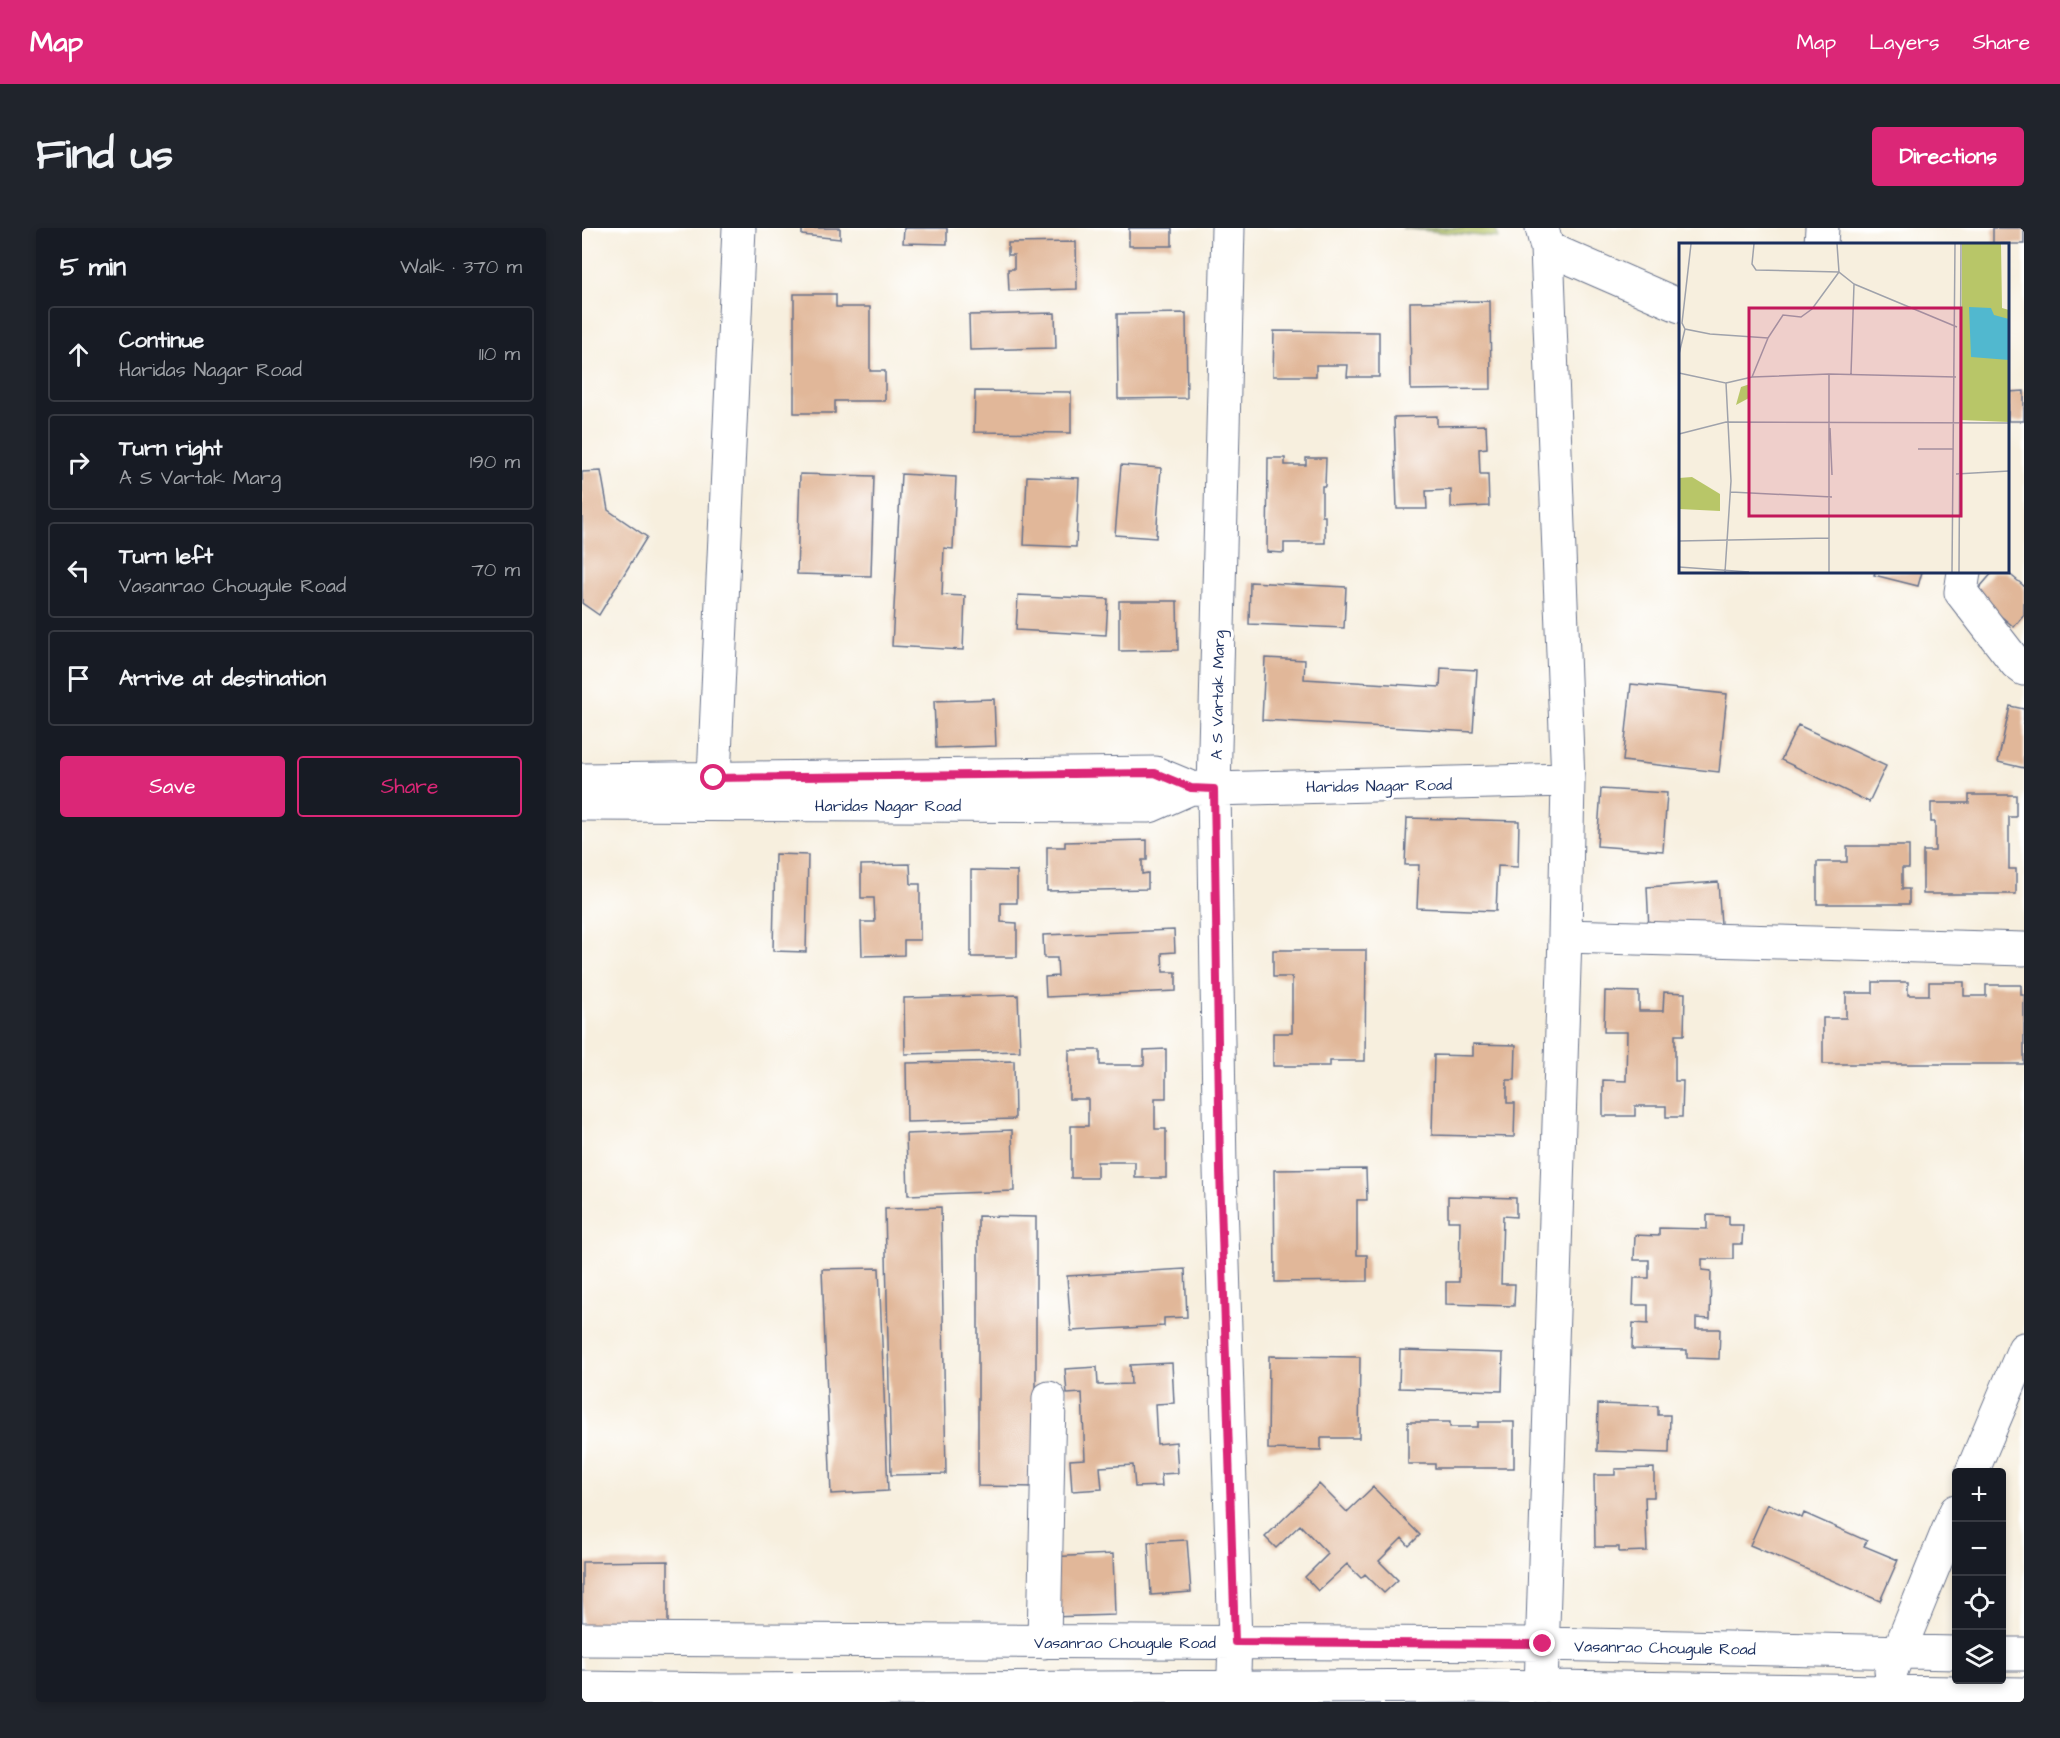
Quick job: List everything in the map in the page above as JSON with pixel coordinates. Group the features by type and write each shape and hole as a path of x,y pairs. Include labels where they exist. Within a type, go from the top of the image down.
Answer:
{"street":[{"path":"713,791 739,228"},
{"name":"A S Vartak Marg","path":"1228,228 1203,788 1220,1158 1235,1642 1233,1695"},
{"path":"1821,243 1822,228"},
{"path":"1541,1688 1568,780 1544,238 1679,306"},
{"path":"1964,573 1961,592 2016,663 2024,669"},
{"name":"Haridas Nagar Road","path":"582,804 713,791 1155,773 1203,788 1568,780"},
{"name":"Haridas Nagar Road","path":"582,780 713,791"},
{"path":"1565,936 2024,949"},
{"path":"1974,1468 2022,1358"},
{"path":"1044,1642 1049,1398"},
{"path":"1884,1692 1897,1652 1952,1521"},
{"name":"Vasanrao Chougule Road","path":"582,1639 1543,1644 1952,1653"},
{"path":"870,1641 874,1696"},
{"path":"2006,1654 2024,1654"},
{"path":"582,1688 874,1696 1233,1695 1541,1688 2024,1694"}],"green space":[{"path":"1402,228 1495,228 1499,238"}],"building":[{"path":"802,228 840,228 840,239 802,235"},
{"path":"904,228 947,228 947,244 903,243"},
{"path":"1129,228 1172,228 1172,246 1129,246"},
{"path":"1993,228 2024,228 2024,244 1993,243"},
{"path":"1076,242 1077,289 1009,291 1008,269 1014,269 1014,255 1008,255 1008,243"},
{"path":"794,294 836,294 836,307 870,307 870,371 885,371 885,401 835,401 835,413 794,413"},
{"path":"1490,301 1491,389 1411,390 1410,302"},
{"path":"1055,313 1056,348 970,350 969,315"},
{"path":"1186,313 1187,398 1118,399 1117,314"},
{"path":"1274,331 1379,332 1379,377 1347,377 1348,365 1316,365 1316,376 1273,376"},
{"path":"975,391 1071,392 1071,433 974,432"},
{"path":"2024,391 2024,421 2009,421 2009,392"},
{"path":"1437,416 1437,426 1486,425 1487,448 1479,449 1480,474 1488,474 1489,506 1451,508 1451,490 1426,491 1427,509 1397,509 1394,417"},
{"path":"1268,458 1285,458 1285,465 1306,465 1306,458 1326,458 1325,486 1322,486 1325,543 1284,543 1284,553 1267,552"},
{"path":"1121,465 1161,468 1156,538 1115,535"},
{"path":"601,471 608,510 647,537 599,615 582,603 582,472"},
{"path":"800,474 874,476 871,576 797,574"},
{"path":"901,474 956,477 953,549 944,548 942,595 965,596 963,650 892,646"},
{"path":"1027,476 1079,478 1076,547 1024,545"},
{"path":"1875,573 1922,573 1918,586 1874,575"},
{"path":"1992,573 2008,573 2024,586 2024,615 2014,627 1974,594"},
{"path":"1250,582 1346,587 1344,628 1249,624"},
{"path":"1018,595 1108,599 1106,635 1016,630"},
{"path":"1119,601 1177,601 1178,650 1119,651"},
{"path":"1265,658 1305,660 1304,679 1440,687 1441,668 1477,670 1473,732 1262,720"},
{"path":"1631,684 1727,694 1719,772 1623,761"},
{"path":"994,699 996,746 936,748 934,701"},
{"path":"2010,706 2024,709 2024,768 1998,762"},
{"path":"1798,725 1886,766 1869,802 1781,760"},
{"path":"1601,789 1667,793 1663,851 1597,846"},
{"path":"1969,795 2016,795 2016,817 2009,817 2009,869 2016,869 2016,894 1923,894 1923,851 1935,851 1935,822 1931,822 1931,803 1969,803"},
{"path":"1407,818 1519,821 1518,867 1498,866 1496,911 1417,908 1419,865 1405,865"},
{"path":"1147,840 1147,860 1142,860 1142,874 1148,873 1148,889 1047,891 1047,847 1065,847 1065,842"},
{"path":"1847,846 1909,846 1909,868 1902,868 1902,889 1909,889 1909,904 1817,904 1817,862 1847,862"},
{"path":"775,854 808,855 806,952 773,951"},
{"path":"910,864 911,884 920,884 920,940 904,940 904,955 862,956 861,922 875,922 874,898 861,898 861,865"},
{"path":"971,870 1017,871 1017,903 1001,903 1001,922 1017,923 1017,957 971,957"},
{"path":"1718,882 1721,924 1649,929 1647,887"},
{"path":"1174,930 1175,952 1162,953 1163,972 1176,972 1176,991 1046,997 1045,977 1058,976 1057,958 1044,958 1043,935"},
{"path":"1273,950 1366,950 1365,1061 1330,1061 1330,1066 1273,1066 1273,1033 1292,1033 1292,977 1273,977"},
{"path":"1873,982 1908,982 1908,995 1929,995 1929,982 1964,982 1964,996 1986,996 1986,985 2021,985 2021,995 2024,995 2024,1064 1823,1064 1823,1018 1846,1018 1846,993 1873,993"},
{"path":"1605,991 1639,992 1639,1011 1663,1011 1664,992 1685,993 1684,1035 1675,1035 1675,1081 1683,1081 1682,1117 1666,1117 1666,1106 1635,1106 1635,1116 1603,1116 1603,1080 1626,1081 1627,1032 1604,1032"},
{"path":"1018,995 1020,1051 905,1054 904,998"},
{"path":"1473,1044 1516,1045 1515,1080 1507,1080 1507,1103 1515,1103 1514,1137 1432,1135 1434,1055 1473,1056"},
{"path":"1166,1049 1166,1098 1155,1098 1155,1129 1166,1129 1166,1178 1135,1178 1135,1162 1097,1162 1097,1178 1071,1178 1071,1126 1088,1126 1088,1099 1069,1099 1069,1050 1100,1050 1100,1065 1144,1065 1144,1050"},
{"path":"1014,1061 1015,1119 907,1122 906,1063"},
{"path":"1012,1130 1014,1191 908,1195 906,1134"},
{"path":"1366,1169 1367,1200 1357,1200 1357,1255 1367,1255 1367,1281 1275,1282 1274,1170"},
{"path":"1448,1196 1516,1198 1516,1217 1503,1216 1501,1284 1515,1284 1514,1306 1446,1304 1446,1282 1459,1282 1460,1221 1448,1221"},
{"path":"941,1207 946,1474 891,1475 885,1209"},
{"path":"1707,1215 1729,1216 1729,1225 1743,1225 1742,1244 1733,1244 1733,1259 1702,1259 1702,1270 1711,1271 1710,1319 1696,1318 1696,1329 1720,1329 1719,1359 1687,1358 1687,1350 1632,1349 1633,1323 1648,1324 1648,1305 1633,1305 1634,1278 1649,1278 1649,1260 1634,1260 1635,1235 1659,1236 1659,1228 1707,1229"},
{"path":"978,1216 1036,1217 1036,1487 978,1486"},
{"path":"879,1268 888,1491 831,1494 822,1269"},
{"path":"1185,1269 1187,1317 1164,1318 1164,1326 1071,1331 1067,1276"},
{"path":"1400,1350 1503,1353 1502,1391 1399,1388"},
{"path":"1269,1356 1360,1357 1359,1438 1321,1438 1321,1450 1268,1449"},
{"path":"1172,1363 1174,1403 1155,1404 1157,1444 1176,1442 1178,1473 1161,1474 1162,1486 1135,1487 1133,1465 1100,1467 1102,1489 1072,1491 1070,1460 1085,1459 1082,1393 1067,1394 1065,1369 1097,1367 1098,1385 1131,1384 1130,1365"},
{"path":"1598,1404 1658,1406 1658,1415 1670,1415 1669,1453 1597,1451"},
{"path":"1408,1422 1450,1422 1450,1427 1478,1427 1478,1422 1514,1422 1514,1468 1435,1468 1435,1464 1408,1464"},
{"path":"1654,1468 1654,1497 1645,1497 1647,1551 1619,1552 1619,1547 1595,1547 1594,1475 1615,1475 1615,1469"},
{"path":"1319,1484 1347,1512 1373,1487 1420,1535 1409,1546 1402,1538 1379,1561 1398,1580 1384,1593 1365,1574 1361,1578 1347,1564 1318,1591 1305,1577 1328,1554 1300,1525 1276,1548 1265,1537"},
{"path":"1768,1504 1802,1518 1804,1513 1867,1541 1864,1546 1898,1560 1880,1601 1750,1545"},
{"path":"1187,1540 1191,1592 1151,1595 1148,1542"},
{"path":"1113,1554 1115,1615 1049,1617 1047,1557"},
{"path":"668,1561 668,1628 582,1628 582,1562"}],"route":[{"path":"714,778 1155,773 1191,788 1214,789 1220,1170 1235,1642 1543,1644"}]}
